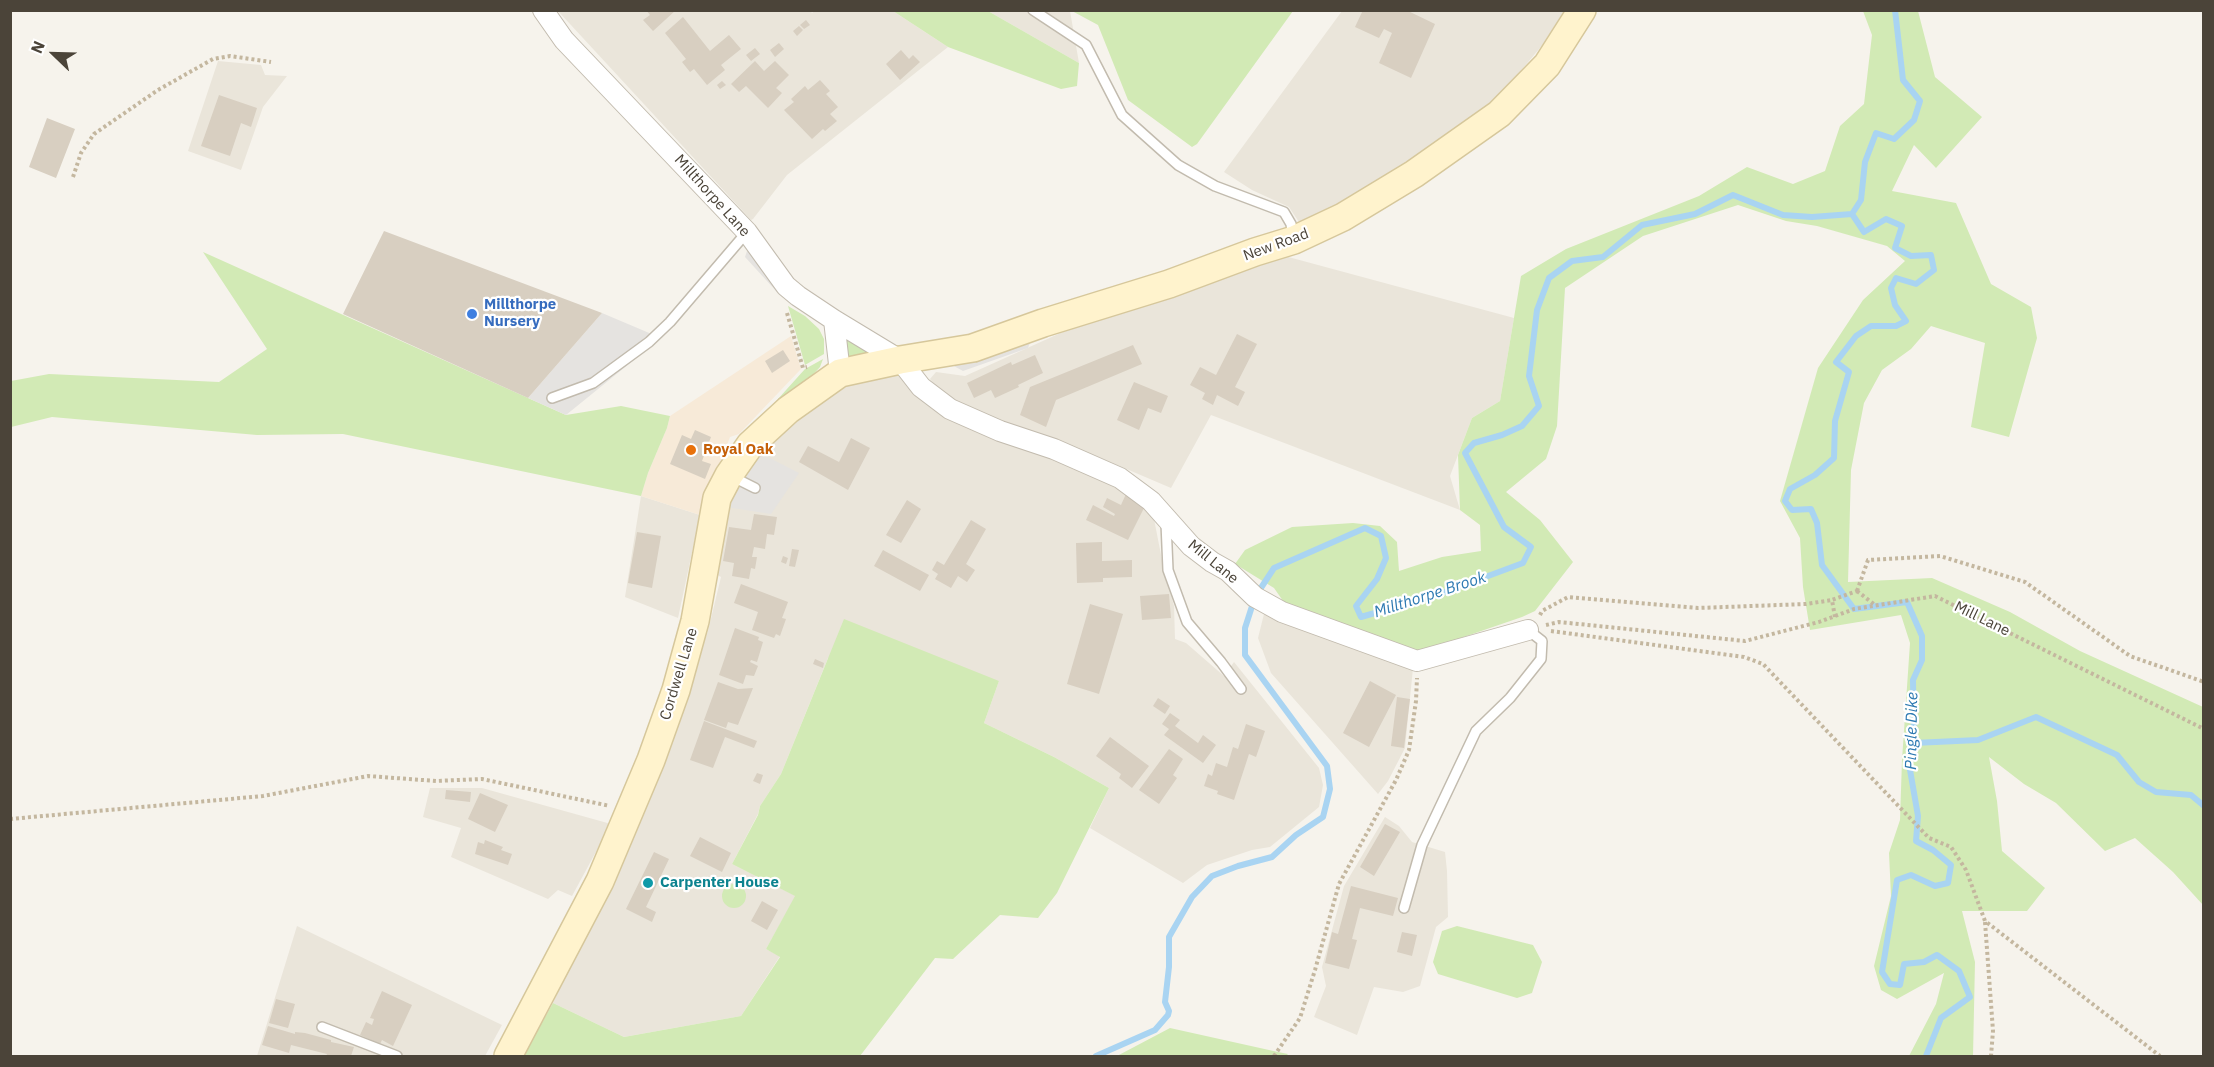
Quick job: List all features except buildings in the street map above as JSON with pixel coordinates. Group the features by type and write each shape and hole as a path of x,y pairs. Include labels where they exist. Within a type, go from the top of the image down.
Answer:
{"main road":[{"name":"New Road","path":"900,360 973,348 1043,323 1169,284 1294,240 1343,217 1414,174 1499,114 1547,65 1582,10"},
{"name":"Cordwell Lane","path":"508,1056 600,881 651,760 676,690 695,621 717,498 729,475 750,445 838,362 900,360"}],"street":[{"name":"Millthorpe Lane","path":"543,10 564,40 747,232 786,286 834,320 900,360"},
{"path":"834,320 838,362"},
{"name":"Mill Lane","path":"900,360 921,387 950,409 1000,431 1054,448 1120,478 1151,501 1191,546 1228,572 1255,597 1282,612 1418,661"},
{"path":"1418,661 1528,630"}],"lane":[{"path":"1034,10 1086,45 1122,115 1178,165 1215,186 1284,212 1291,224 1294,240"},
{"path":"552,398 593,383 649,342 670,322 747,232"},
{"path":"729,475 755,488"},
{"path":"1166,517 1168,570 1187,622 1241,690"},
{"path":"1404,908 1422,845 1476,731 1510,698 1541,659 1542,640 1528,630"},
{"path":"322,1028 397,1056"}],"path":[{"path":"73,177 81,153 94,134 158,90 213,58 230,56 271,62"},
{"path":"786,286 785,305 803,368 838,362"},
{"path":"1857,591 1868,560 1940,556 2025,582 2130,656 2204,682"},
{"path":"1528,630 1542,611 1568,597 1698,608 1806,604 1832,600 1857,591"},
{"path":"1857,591 1875,605"},
{"name":"Mill Lane","path":"1528,630 1559,622 1745,641 1854,609 1935,596 2204,729"},
{"path":"1832,600 1835,616"},
{"path":"1528,630 1611,638 1744,657 1763,664 1929,838 1951,847 1966,870 1985,921 1993,1031 1991,1056"},
{"path":"1274,1056 1300,1018 1338,884 1396,780 1409,750 1416,701 1418,661"},
{"path":"10,819 263,796 368,776 436,781 482,779 631,810"},
{"path":"1985,921 2160,1056"}],"shaded area":[{"path":"810,10 812,13 815,10 893,11 948,47 787,175 751,220 558,11"},
{"path":"988,11 1070,11 1079,63"},
{"path":"1342,11 1564,11 1544,43 1519,73 1476,117 1355,199 1301,225 1289,207 1252,190 1224,172"},
{"path":"218,61 261,65 265,75 287,76 263,107 241,170 188,151"},
{"path":"749,245 785,287 777,292 745,257"},
{"path":"1281,255 1514,318 1500,401 1472,418 1450,476 1460,510 1211,415 1171,488 1096,456 1007,427 942,395 930,379 936,372 965,376 1094,318"},
{"path":"602,313 661,338 566,415 528,398"},
{"path":"791,336 801,369 739,434 730,437 700,515 641,496 670,416"},
{"path":"1031,340 1028,348 963,371 952,365"},
{"path":"899,372 1046,452 1146,501 1154,519 1174,606 1175,639 1186,643 1224,676 1234,662 1319,768 1323,785 1319,807 1270,847 1252,850 1207,865 1183,883 1090,828 1109,788 1054,757 984,723 999,681 828,658 781,774 760,806 732,864 796,896 766,949 780,956 741,1016 624,1037 553,1003 649,792 708,631 721,577 714,573 725,508 755,455 802,415 841,385"},
{"path":"758,452 799,473 771,514 726,507"},
{"path":"641,496 700,515 678,618 625,597"},
{"path":"1264,614 1413,668 1405,748 1388,781 1378,794 1271,673 1258,638"},
{"path":"430,788 482,788 611,824 572,896 558,890 548,899 451,857 461,828 423,817"},
{"path":"1385,817 1399,826 1412,842 1445,852 1448,917 1436,927 1420,986 1403,992 1374,987 1357,1035 1314,1017 1326,986 1322,967 1344,886"},
{"path":"297,926 502,1025 485,1056 257,1056"}],"green space":[{"path":"1293,10 1197,144 1192,147 1128,100 1098,25 1072,11"},
{"path":"893,11 988,11 1079,63 1077,86 1061,89 948,47"},
{"path":"1863,11 1918,11 1935,77 1982,117 1936,168 1914,145 1892,191 1956,203 1991,284 2031,307 2037,338 2009,437 1971,427 1985,343 1931,326 1911,349 1882,370 1864,403 1851,470 1848,582 1932,578 2010,612 2080,651 2203,707 2203,905 2173,872 2135,838 2105,851 2056,803 2024,784 1989,757 1997,801 2002,851 2045,888 2027,911 1962,911 1975,962 1973,1056 1909,1056 1936,1004 1944,973 1897,999 1881,990 1874,966 1891,896 1889,853 1900,820 1910,643 1901,615 1810,630 1803,587 1800,538 1780,501 1818,368 1863,300 1905,261 1887,246 1817,226 1786,221 1738,205 1643,236 1565,288 1557,426 1546,459 1506,492 1540,520 1573,562 1535,611 1417,653 1288,608 1274,588 1235,564 1245,550 1292,527 1353,523 1380,526 1397,542 1399,571 1442,557 1481,551 1480,525 1460,510 1458,455 1472,418 1500,401 1521,276 1566,249 1699,196 1747,167 1793,184 1825,171 1840,126 1864,104 1872,35"},
{"path":"203,252 566,415 621,406 670,416 641,496 343,434 257,435 52,417 11,427 11,381 49,374 219,382 267,349"},
{"path":"788,306 805,316 819,329 824,339 824,354 805,365"},
{"path":"841,332 877,352 846,358"},
{"path":"823,359 820,367 809,379 759,420 805,369"},
{"path":"844,619 999,681 984,723 1054,757 1109,788 1057,893 1038,918 1000,915 953,959 935,958 860,1056 523,1056 553,1003 624,1037 741,1016 780,957 766,949 795,896 732,864 758,815 760,806 781,774"},
{"path":"734,884 743,887 746,896 743,905 734,908 725,905 722,896 725,887"},
{"path":"1457,926 1533,945 1542,962 1532,993 1517,998 1438,974 1433,962 1442,931"},
{"path":"1170,1028 1288,1054 1286,1056 1117,1056"}],"waterway":[{"path":"1852,214 1861,200 1865,162 1876,133 1894,139 1914,120 1920,101 1903,80 1895,10"},
{"name":"Millthorpe Brook","path":"1096,1056 1155,1030 1168,1015 1169,1011 1165,1002 1169,967 1169,937 1192,897 1212,876 1272,857 1296,835 1323,817 1330,789 1327,766 1245,655 1245,628 1255,597 1274,568 1365,528 1381,536 1386,558 1377,579 1356,606 1361,617 1437,595 1523,563 1531,547 1504,527 1465,453 1474,443 1502,435 1522,426 1539,406 1529,376 1537,310 1549,278 1572,261 1603,257 1642,225 1695,214 1733,195 1783,215 1812,217 1852,214"},
{"name":"Pingle Dike","path":"1852,214 1864,232 1886,219 1902,226 1895,248 1911,256 1931,255 1934,270 1916,284 1896,278 1891,288 1895,305 1906,321 1896,326 1871,326 1856,336 1836,362 1849,372 1835,421 1834,458 1815,475 1790,489 1785,501 1792,510 1811,509 1817,523 1822,565 1854,609 1907,602 1922,636 1922,660 1913,680 1914,743 1909,764 1918,816 1916,841 1933,850 1951,865 1948,883 1935,886 1911,875 1897,880 1882,972 1890,984 1900,985 1904,964 1924,962 1937,955 1959,971 1970,997 1941,1018 1926,1056"},
{"path":"1914,743 1978,740 2036,717 2117,755 2139,782 2156,792 2191,795 2204,806"}],"place":[{"name":"Millthorpe Nursery","path":"472,314"},
{"name":"Royal Oak","path":"691,450"},
{"name":"Carpenter House","path":"648,883"}]}
